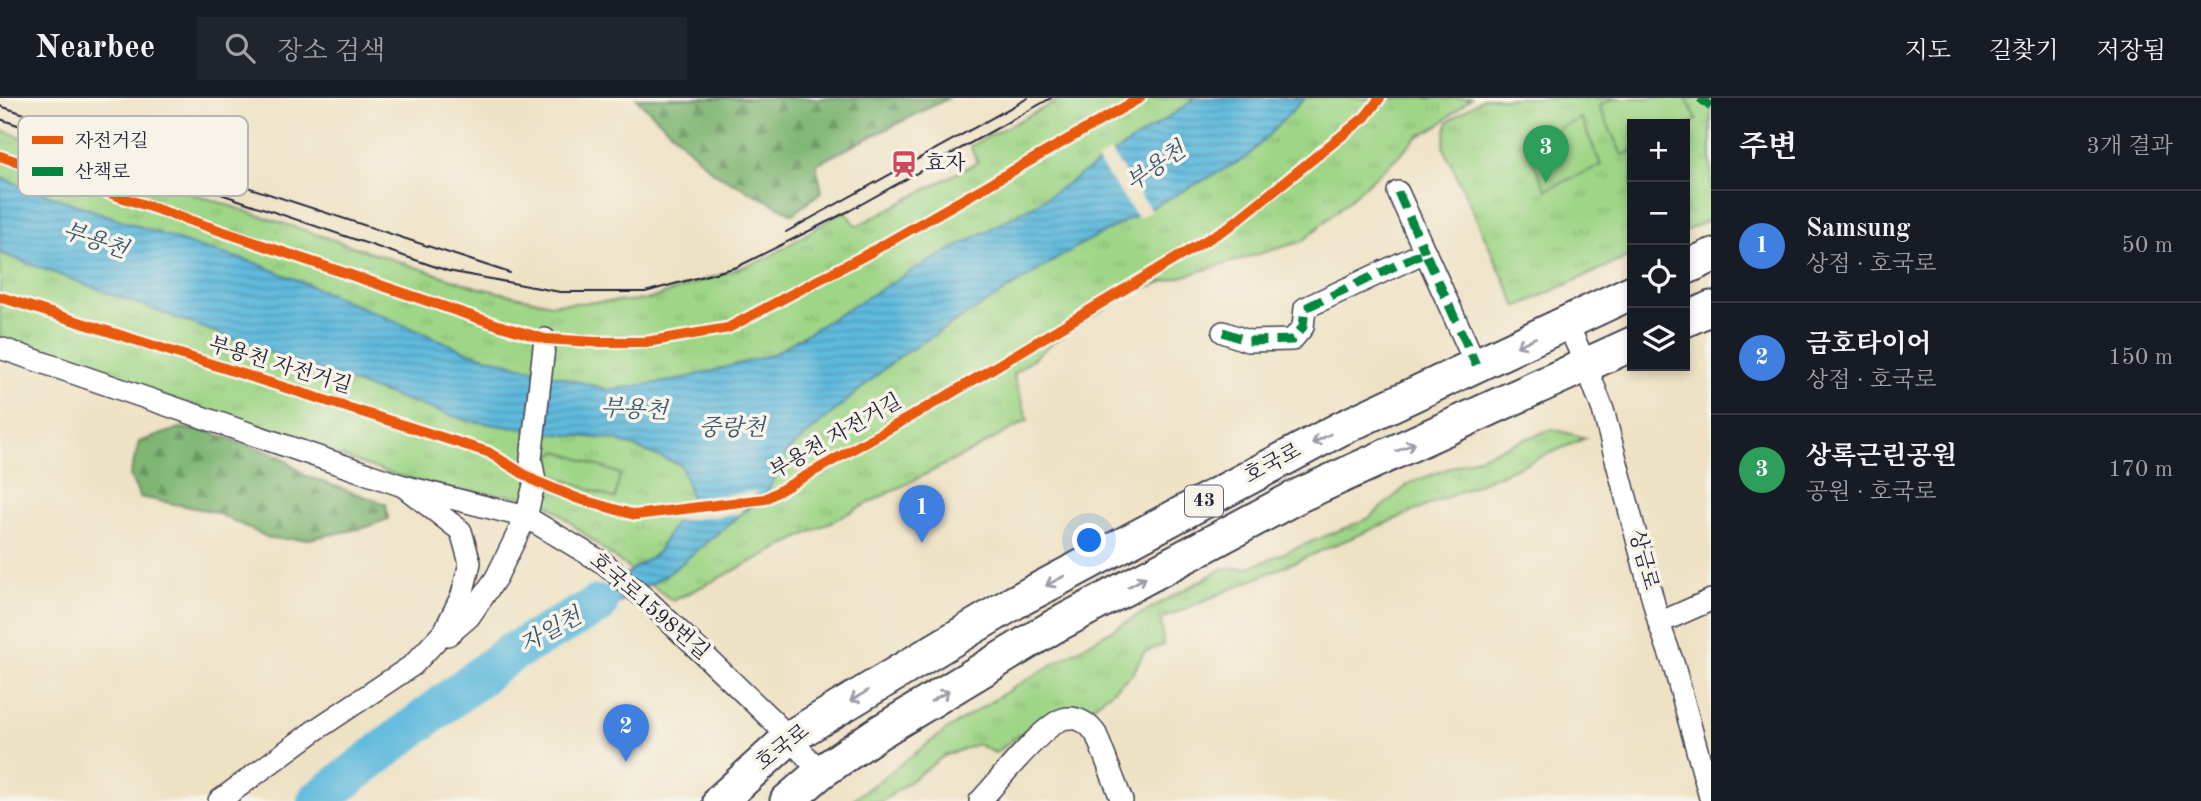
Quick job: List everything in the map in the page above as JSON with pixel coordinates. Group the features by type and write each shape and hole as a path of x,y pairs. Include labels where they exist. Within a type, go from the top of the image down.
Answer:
{"main road":[{"path":"1690,266 1711,256"},
{"name":"호국로","path":"720,801 789,738 1015,602 1340,429 1627,294"},
{"path":"1690,318 1711,308"},
{"name":"호국로","path":"787,801 821,772 878,733 1053,627 1300,495 1627,346"}],"street":[{"path":"1398,192 1476,365"},
{"path":"1223,332 1248,341 1292,340 1303,327 1304,308 1425,252"},
{"name":"상금로","path":"1567,323 1587,365 1603,410 1710,801"},
{"path":"219,801 314,731 413,664 468,617 496,578 526,517 535,481 531,459 545,338"},
{"path":"0,348 403,486 461,531 470,563 462,595 444,632 413,664"},
{"name":"호국로1598번길","path":"403,486 526,517 606,564 648,601 821,772"},
{"path":"1660,623 1711,600"},
{"path":"980,801 1052,723 1071,718 1090,726 1096,734 1122,801"}],"green space":[{"path":"636,98 949,98 816,164 822,191 793,214 714,173"},
{"path":"1063,98 1471,98 1438,126 1417,137 1303,241 1136,290 1071,329 1013,374 1028,420 972,451 673,601 600,547 542,499 456,490 398,476 0,340 0,130 18,136 18,196 200,196 476,287 551,304 647,300 766,259 844,211 857,226 978,162 970,146"},
{"path":"1483,98 1711,98 1711,219 1690,229 1690,119 1627,119 1627,257 1517,307 1443,146 1448,122"},
{"path":"1615,98 1686,98 1697,120 1690,124 1690,119 1627,119 1627,153 1622,155 1599,106"},
{"path":"1581,118 1601,165 1546,190 1525,143"},
{"path":"180,428 210,432 280,456 306,476 386,504 388,519 364,528 308,539 271,539 215,512 140,497 130,476 139,442"},
{"path":"1552,429 1586,438 1161,619 1163,645 1144,652 1133,673 1094,706 1072,706 1041,719 995,753 977,744 944,756 883,801 850,801 943,732 990,702 1224,568 1248,568 1369,518 1410,483"},
{"path":"558,451 620,474 615,499 541,470 544,459"}],"water":[{"name":"중랑천","path":"1194,98 1305,98 1246,158 1076,247 896,359 789,450 767,492 671,572 555,641 547,627 657,553 691,496 681,465 616,440 465,420 345,380 0,253 0,178 18,184 18,196 52,196 198,247 256,263 468,352 609,390 678,380 771,355 906,274 1033,206"}],"pier":[{"path":"1110,151 1151,211 1138,218 1097,160"},
{"path":"758,491 739,514 672,521 685,499"}],"waterway":[{"name":"자일천","path":"317,801 509,654 598,605"}],"tram line":[{"path":"786,232 1028,98"},
{"path":"227,196 448,271 560,292 645,292 737,267 849,211 1051,98"},
{"path":"0,106 31,116"},
{"path":"0,119 18,125"},
{"path":"248,187 510,273"}],"marked path":[{"path":"1700,98 1711,107"},
{"path":"1398,192 1425,252"},
{"path":"1223,332 1248,341 1292,340 1303,327 1305,308 1425,252 1476,365"}],"cycle path":[{"path":"118,196 545,339 646,342 728,328 871,252 1140,98"},
{"name":"부용천 자전거길","path":"0,297 488,452 535,481 579,499 635,515 765,499 945,397 1230,226 1365,117 1380,98"},
{"path":"0,156 18,162"}],"place":[{"name":"효자","path":"904,164"},
{"name":"상록근린공원","path":"1546,183"},
{"name":"Samsung","path":"922,543"},
{"name":"금호타이어","path":"626,762"}],"water label":[{"name":"부용천","path":"1156,167"},
{"name":"부용천","path":"95,241"},
{"name":"부용천","path":"634,410"}]}
